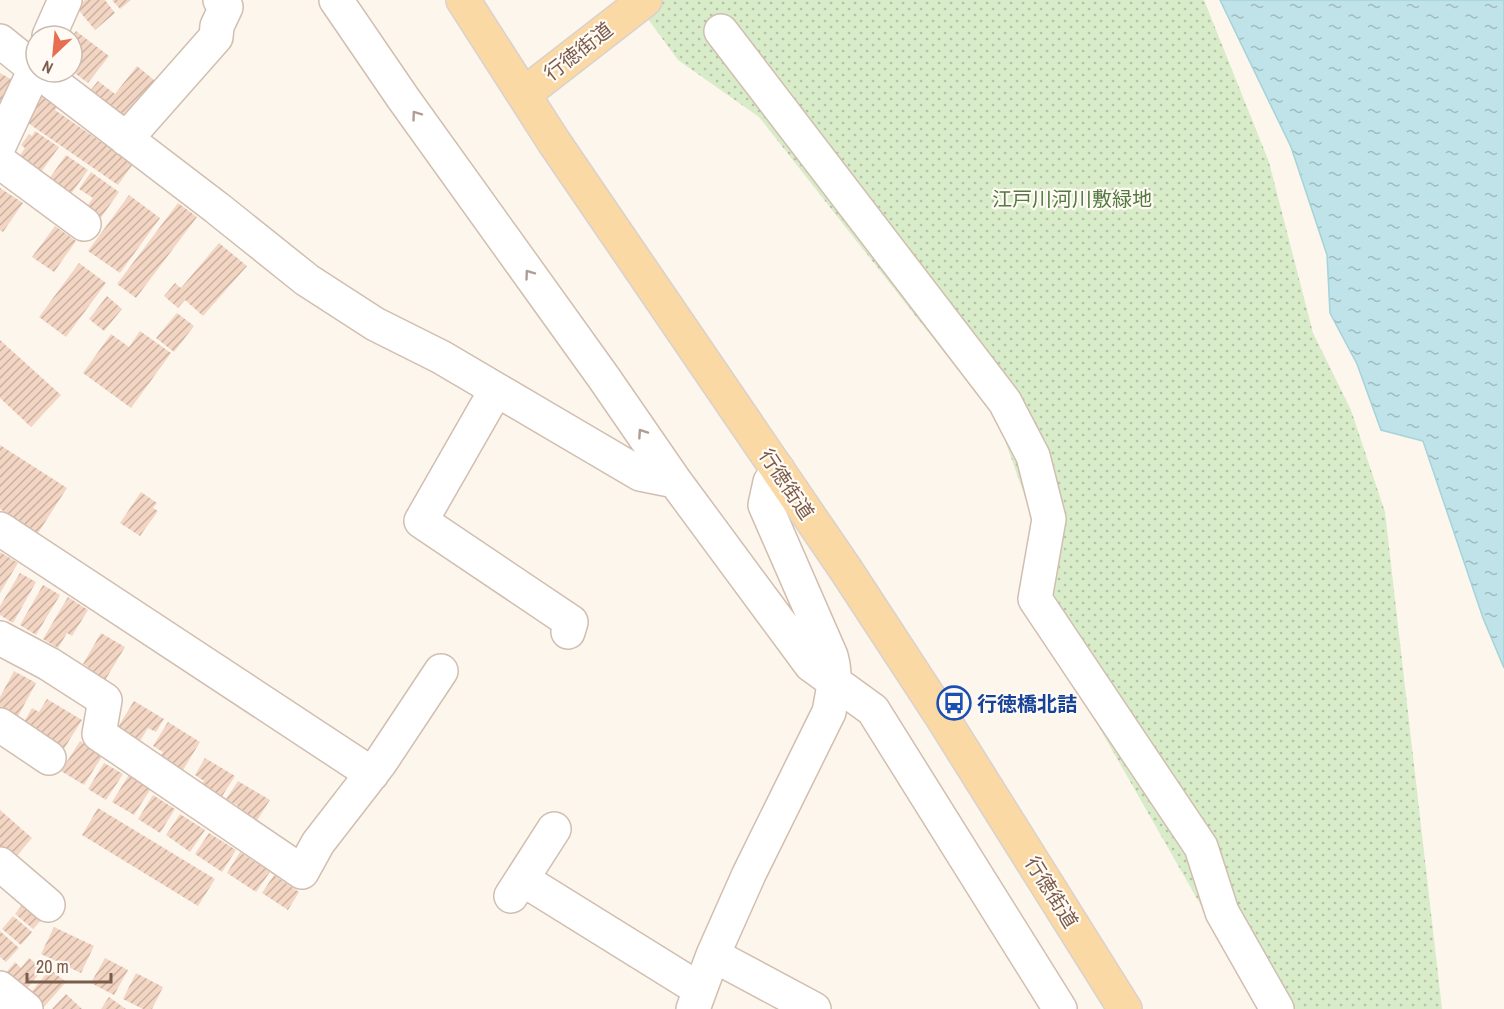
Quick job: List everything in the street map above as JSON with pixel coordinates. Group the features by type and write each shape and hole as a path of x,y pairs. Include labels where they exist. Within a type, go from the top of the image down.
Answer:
{"main road":[{"path":"463,0 524,93"},
{"name":"行徳街道","path":"645,0 524,93 554,142 778,470 936,707 1125,1009"}],"street":[{"path":"55,24 65,0"},
{"path":"126,139 216,37 217,27 226,7 220,0"},
{"path":"336,0 675,481 811,665 873,710 1060,1009"},
{"path":"721,31 1005,402 1033,456 1049,519 1035,599 1201,847 1222,912 1277,1009"},
{"path":"0,41 24,59"},
{"path":"0,144 30,84"},
{"path":"56,84 307,280 375,324 441,357 639,474 675,481"},
{"path":"0,162 84,224"},
{"path":"496,390 421,520 571,622 568,632"},
{"path":"539,837 516,888 696,999 749,874 829,712 835,684 835,670 831,656 765,505 770,482 778,470"},
{"path":"0,529 372,774"},
{"path":"0,638 49,664 105,700 99,734 302,872 318,843 372,774 441,671"},
{"path":"0,725 50,758"},
{"path":"0,864 48,905"},
{"path":"713,955 814,1009"},
{"path":"0,988 26,1009"}],"green space":[{"name":"江戸川河川敷緑地","path":"634,0 1204,0 1269,162 1313,333 1351,410 1385,512 1442,1009 1260,1009 1091,713 1018,600 1034,522 998,421 759,117 678,60"}],"water":[{"path":"1220,0 1504,0 1504,668 1483,618 1423,441 1381,430 1357,364 1330,313 1327,255 1291,147"}],"building":[{"path":"85,0 105,0 115,13 95,30 76,7"},
{"path":"112,0 131,0 120,9"},
{"path":"84,37 109,56 88,83 84,80"},
{"path":"137,66 159,84 124,129 84,98 98,81 115,94"},
{"path":"0,73 18,83 0,116"},
{"path":"44,92 60,103 55,110 133,164 118,185 25,121"},
{"path":"35,131 59,147 38,176 16,161 25,148 21,145 29,134 32,136"},
{"path":"66,155 88,170 68,198 46,183"},
{"path":"91,172 119,192 100,219 85,209 93,198 79,189"},
{"path":"0,188 23,203 3,232 0,230"},
{"path":"129,195 160,218 120,273 88,251"},
{"path":"178,203 197,217 136,298 117,284"},
{"path":"55,226 76,241 54,272 32,257"},
{"path":"219,243 247,266 203,316 185,300 178,308 164,296 175,283 181,288"},
{"path":"79,263 106,283 66,337 39,317"},
{"path":"107,296 122,309 104,331 89,319"},
{"path":"177,313 194,326 174,352 156,338"},
{"path":"140,331 171,353 131,408 83,373 111,334 129,347"},
{"path":"0,340 61,395 31,427 0,398"},
{"path":"0,445 67,488 38,533 0,509"},
{"path":"141,492 157,503 153,508 158,511 140,536 120,523"},
{"path":"0,552 18,563 0,593"},
{"path":"20,573 36,582 13,623 0,615 0,606"},
{"path":"43,585 60,595 36,635 20,625"},
{"path":"68,597 88,610 72,636 67,633 58,648 43,639"},
{"path":"101,633 125,647 104,682 86,673 89,668 83,664"},
{"path":"14,671 36,683 17,718 0,709 0,697"},
{"path":"47,699 82,720 62,752 21,727 32,708 39,712"},
{"path":"134,701 164,719 156,732 148,728 138,744 116,730"},
{"path":"168,722 200,742 180,775 157,761 163,752 153,746"},
{"path":"80,741 103,755 84,785 61,771"},
{"path":"205,758 235,776 219,801 199,788 204,781 195,775"},
{"path":"104,763 123,774 106,800 88,789"},
{"path":"130,773 152,787 134,815 112,802"},
{"path":"238,781 270,800 254,825 234,813 238,806 226,799"},
{"path":"153,795 175,809 160,833 138,819"},
{"path":"98,808 215,879 198,906 82,835"},
{"path":"0,810 32,838 14,859 0,848"},
{"path":"180,814 205,830 190,852 166,835"},
{"path":"209,833 236,850 222,872 195,854"},
{"path":"240,852 270,872 256,892 227,873"},
{"path":"274,875 299,892 288,910 262,893"},
{"path":"25,901 44,917 33,929 15,914"},
{"path":"13,916 32,932 21,945 2,929"},
{"path":"54,927 94,946 81,973 41,954"},
{"path":"0,931 19,948 6,962 0,957"},
{"path":"29,958 43,969 25,991 4,975 15,962 21,968"},
{"path":"105,958 128,970 114,995 91,983"},
{"path":"50,969 66,982 43,1008 28,996"},
{"path":"136,973 163,987 152,1009 143,1009 123,999"},
{"path":"66,994 82,1009 52,1009"},
{"path":"109,997 126,1009 101,1009"}],"place":[{"name":"行徳橋北詰","path":"954,703"}]}
